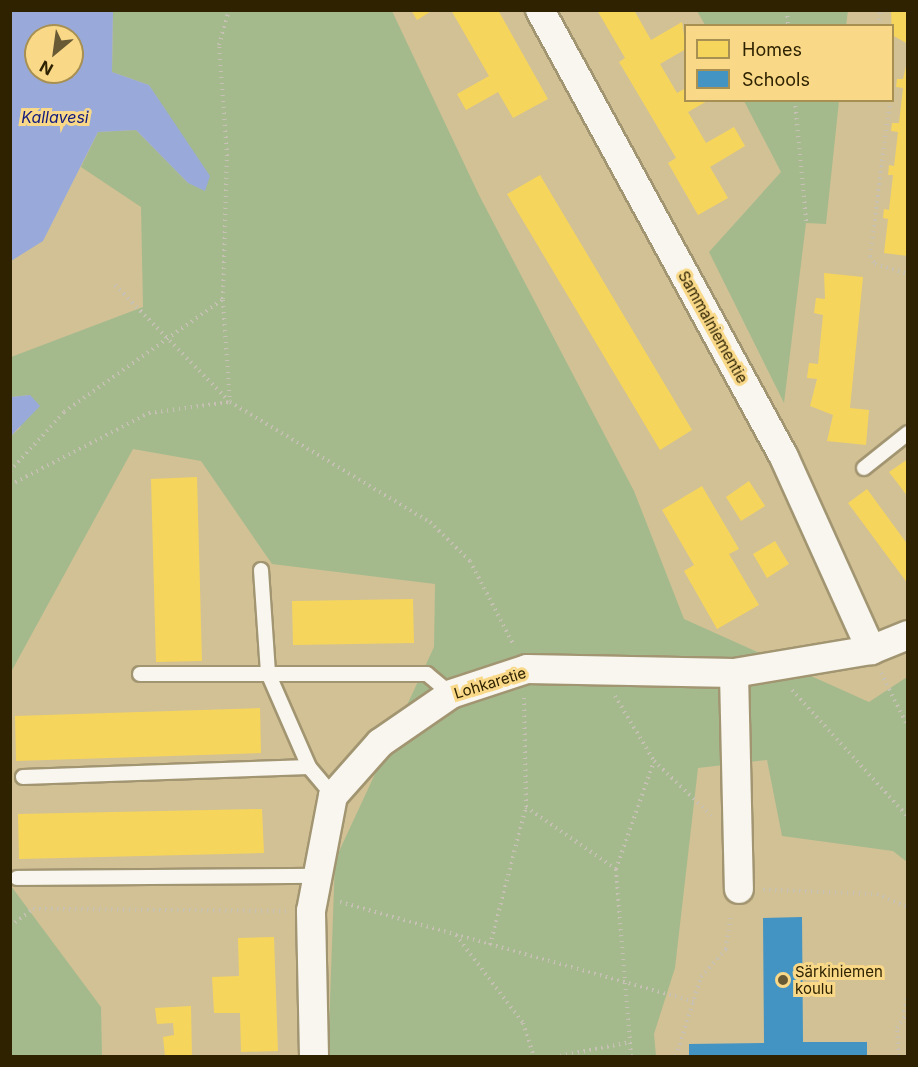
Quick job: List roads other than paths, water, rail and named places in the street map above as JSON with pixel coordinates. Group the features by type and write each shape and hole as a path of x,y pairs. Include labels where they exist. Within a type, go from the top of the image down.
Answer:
{"street":[{"name":"Sammalniementie","path":"540,10 784,457 871,651"},
{"name":"Lohkaretie","path":"333,796 380,743 451,694 525,682 734,673 871,651 908,635"},
{"path":"734,673 739,889"},
{"path":"314,1056 319,895 333,796"}],"lane":[{"path":"864,468 908,433"},
{"path":"261,570 268,673 309,767 333,796"},
{"path":"140,674 427,674 451,694"},
{"path":"23,777 309,767"},
{"path":"17,878 319,895"}],"water":[{"name":"Kallavesi","path":"11,10 113,11 112,72 149,85 210,176 205,191 188,183 136,130 98,132 43,241 11,261"},
{"path":"30,395 40,406 11,436 11,397"}],"place":[{"name":"Särkiniemen koulu","path":"783,980"}]}
